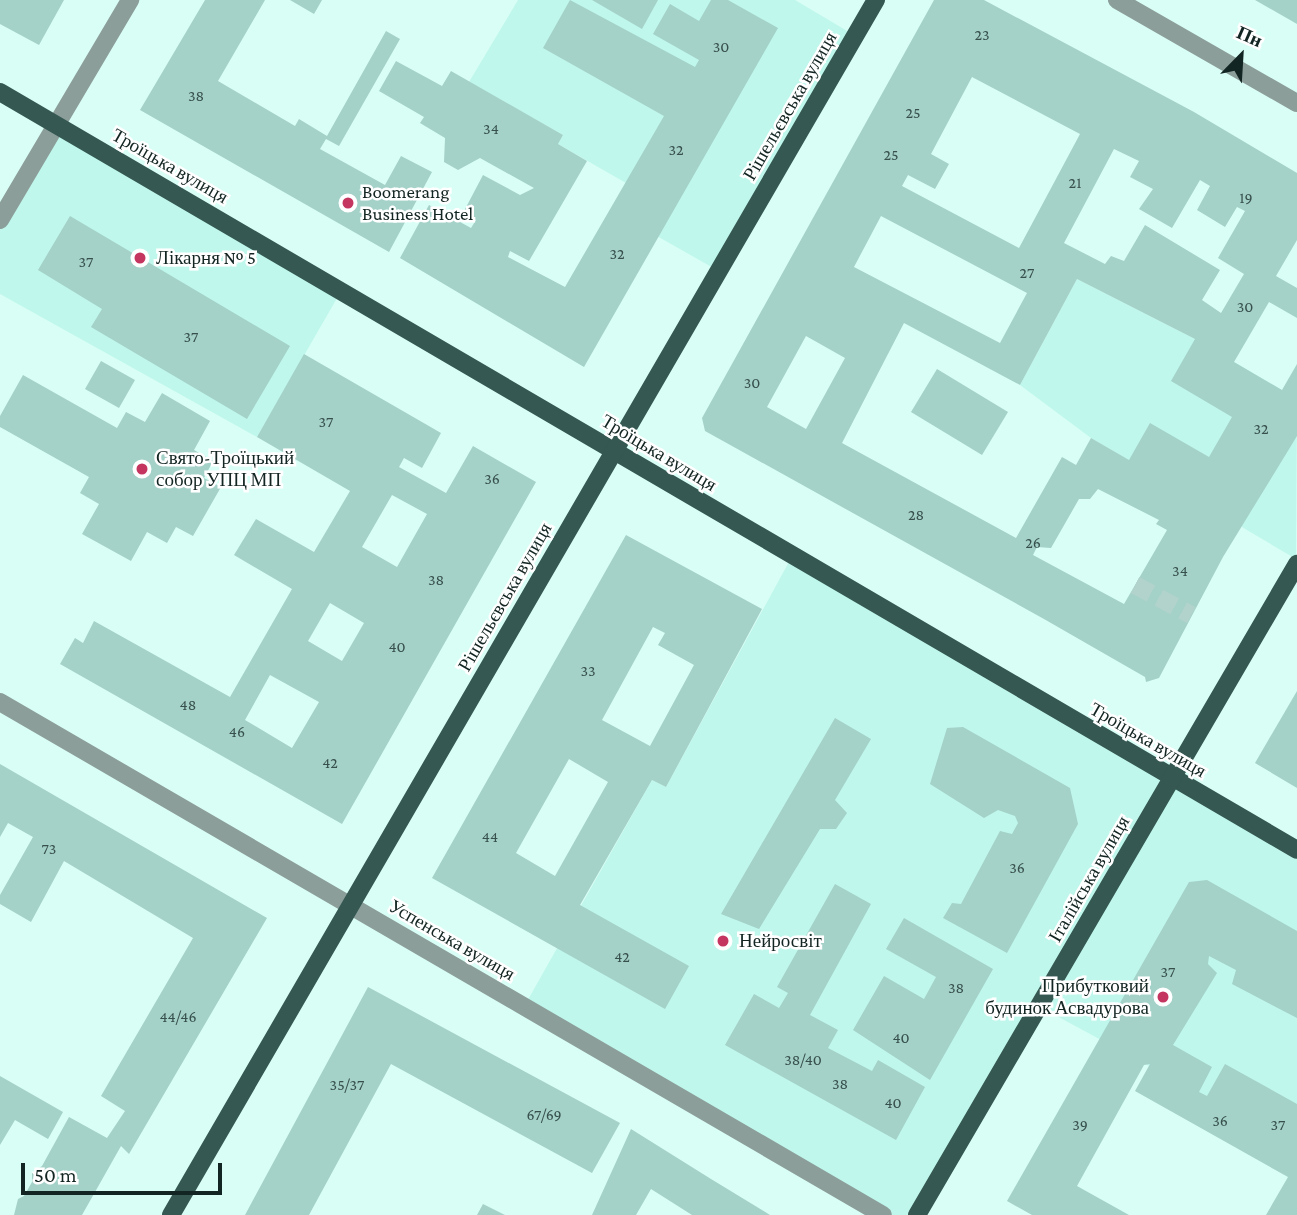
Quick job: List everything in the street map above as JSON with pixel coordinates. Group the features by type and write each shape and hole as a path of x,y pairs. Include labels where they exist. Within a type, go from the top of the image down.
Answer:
{"main road":[{"name":"Рішельєвська вулиця","path":"171,1215 876,0"},
{"name":"Троїцька вулиця","path":"0,92 1297,850"},
{"name":"Італійська вулиця","path":"917,1215 1297,564"}],"street":[{"path":"0,220 130,0"},
{"path":"1117,0 1297,103"},
{"name":"Успенська вулиця","path":"0,702 883,1215"}],"shaded area":[{"path":"518,0 795,0 859,38 724,274 611,210 626,183 558,144 563,135 469,82"},
{"name":"Лікарня № 5","path":"55,128 340,293 257,437 0,294 0,224"},
{"path":"1077,279 1195,339 1297,399 1296,559 1091,438 1020,385"},
{"path":"790,560 1169,778 914,1215 874,1215 521,1012 652,780 666,787"},
{"path":"1172,787 1297,856 1297,1146 1042,1008"}],"building":[{"path":"0,0 64,0 39,45 0,24"},
{"path":"205,0 265,0 218,81 295,126 299,119 327,136 386,31 400,39 339,146 326,139 320,149 385,185 401,156 432,172 389,252 140,110"},
{"path":"290,0 322,0 314,14"},
{"path":"570,0 695,67 699,60 653,34 670,4 699,21 711,0 728,0 778,28 584,367 400,258 429,205 471,228 476,220 463,213 483,175 520,195 534,188 480,158 458,170 444,162 445,138 420,123 424,117 379,91 396,61 442,86 451,71 563,135 558,144 587,161 529,261 510,251 508,257 565,287 664,116 543,48"},
{"path":"592,0 658,0 642,29"},
{"path":"934,0 984,0 1194,112 1297,173 1297,240 1276,276 1297,288 1297,318 1269,302 1234,362 1282,390 1297,364 1297,436 1223,557 1159,678 1146,682 1145,677 1044,619 705,431 702,418","holes":["972,77 1080,134 1019,248 902,186 908,175 935,189 949,164 931,154","1114,149 1139,161 1130,177 1153,189 1139,209 1172,228 1200,180 1210,186 1197,210 1225,227 1237,207 1245,211 1218,258 1244,274 1221,313 1202,300 1220,270 1145,225 1124,261 1111,256 1105,264 1064,243","881,216 1027,293 1000,343 854,267","1077,279 1195,339 1171,381 1232,417 1209,457 1150,423 1129,460 1091,438 1076,465 1062,457 1016,538 842,443 904,323 1020,385","806,336 845,358 806,429 767,407","1098,489 1159,520 1156,524 1167,530 1124,604 1033,555 1037,547 1051,548 1079,499 1090,499"]},
{"path":"1255,0 1297,0 1297,24"},
{"path":"70,216 290,346 247,419 91,327 102,309 38,270"},
{"path":"304,354 441,433 422,468 404,458 399,467 446,493 473,446 536,482 342,824 60,664 75,638 83,643 94,621 230,697 292,589 234,555 256,519 314,552 350,491 257,437","holes":["392,495 427,514 397,567 362,547","330,603 364,623 342,661 308,641","270,675 319,702 292,748 245,720"]},
{"path":"101,361 135,380 119,408 85,389"},
{"path":"937,369 1008,412 982,455 911,412"},
{"name":"Свято-Троїцький собор УПЦ МП","path":"23,375 117,428 126,412 145,422 162,393 210,421 194,450 213,461 204,478 221,487 193,536 176,527 167,543 147,532 131,561 82,534 99,504 80,493 89,477 0,427 0,416"},
{"path":"626,535 762,609 666,787 652,780 580,905 689,966 665,1009 432,878","holes":["653,627 665,633 658,645 694,665 650,746 602,720","569,759 608,782 555,876 516,853"]},
{"path":"1297,691 1297,788 1255,763"},
{"path":"835,718 871,739 835,800 847,813 836,829 820,829 759,929 721,914"},
{"path":"963,727 1070,788 1078,824 1007,953 943,918 952,903 961,904 1000,831 1012,834 1018,823 1015,816 998,810 984,818 930,784 947,728"},
{"path":"0,764 267,918 129,1154 121,1146 82,1215 14,1215 18,1199 24,1196 32,1182 32,1173 42,1166 69,1117 107,1138 125,1111 101,1096 193,938 64,861 31,922 0,904 0,895 33,837 8,823 0,837"},
{"path":"1207,880 1297,931 1297,1018 1232,984 1236,970 1209,956 1208,964 1217,973 1173,1045 1212,1067 1199,1092 1207,1096 1225,1064 1297,1104 1297,1215 1266,1215 1288,1177 1135,1091 1150,1064 1144,1065 1077,1186 1129,1215 1032,1215 1007,1201 1189,882"},
{"path":"835,884 871,904 810,1015 838,1030 828,1048 872,1071 878,1060 925,1087 896,1140 725,1045 754,994 779,1008 788,993 777,987"},
{"path":"904,918 993,969 930,1080 853,1030 884,976 924,999 936,977 886,949"},
{"path":"368,987 620,1123 592,1173 391,1064 309,1215 245,1215"},
{"path":"0,1076 63,1112 48,1139 15,1120 0,1145"},
{"path":"631,1129 770,1215 692,1215 651,1189 636,1215 592,1215"},
{"path":"483,1204 505,1215 477,1215"}],"tunnel":[{"path":"1135,585 1191,615"}],"place":[{"name":"Boomerang Business Hotel","path":"348,203"},
{"name":"Лікарня № 5","path":"140,258"},
{"name":"Свято-Троїцький собор УПЦ МП","path":"142,469"},
{"name":"Нейросвіт","path":"723,941"},
{"name":"Прибутковий будинок Асвадурова","path":"1163,997"}]}
